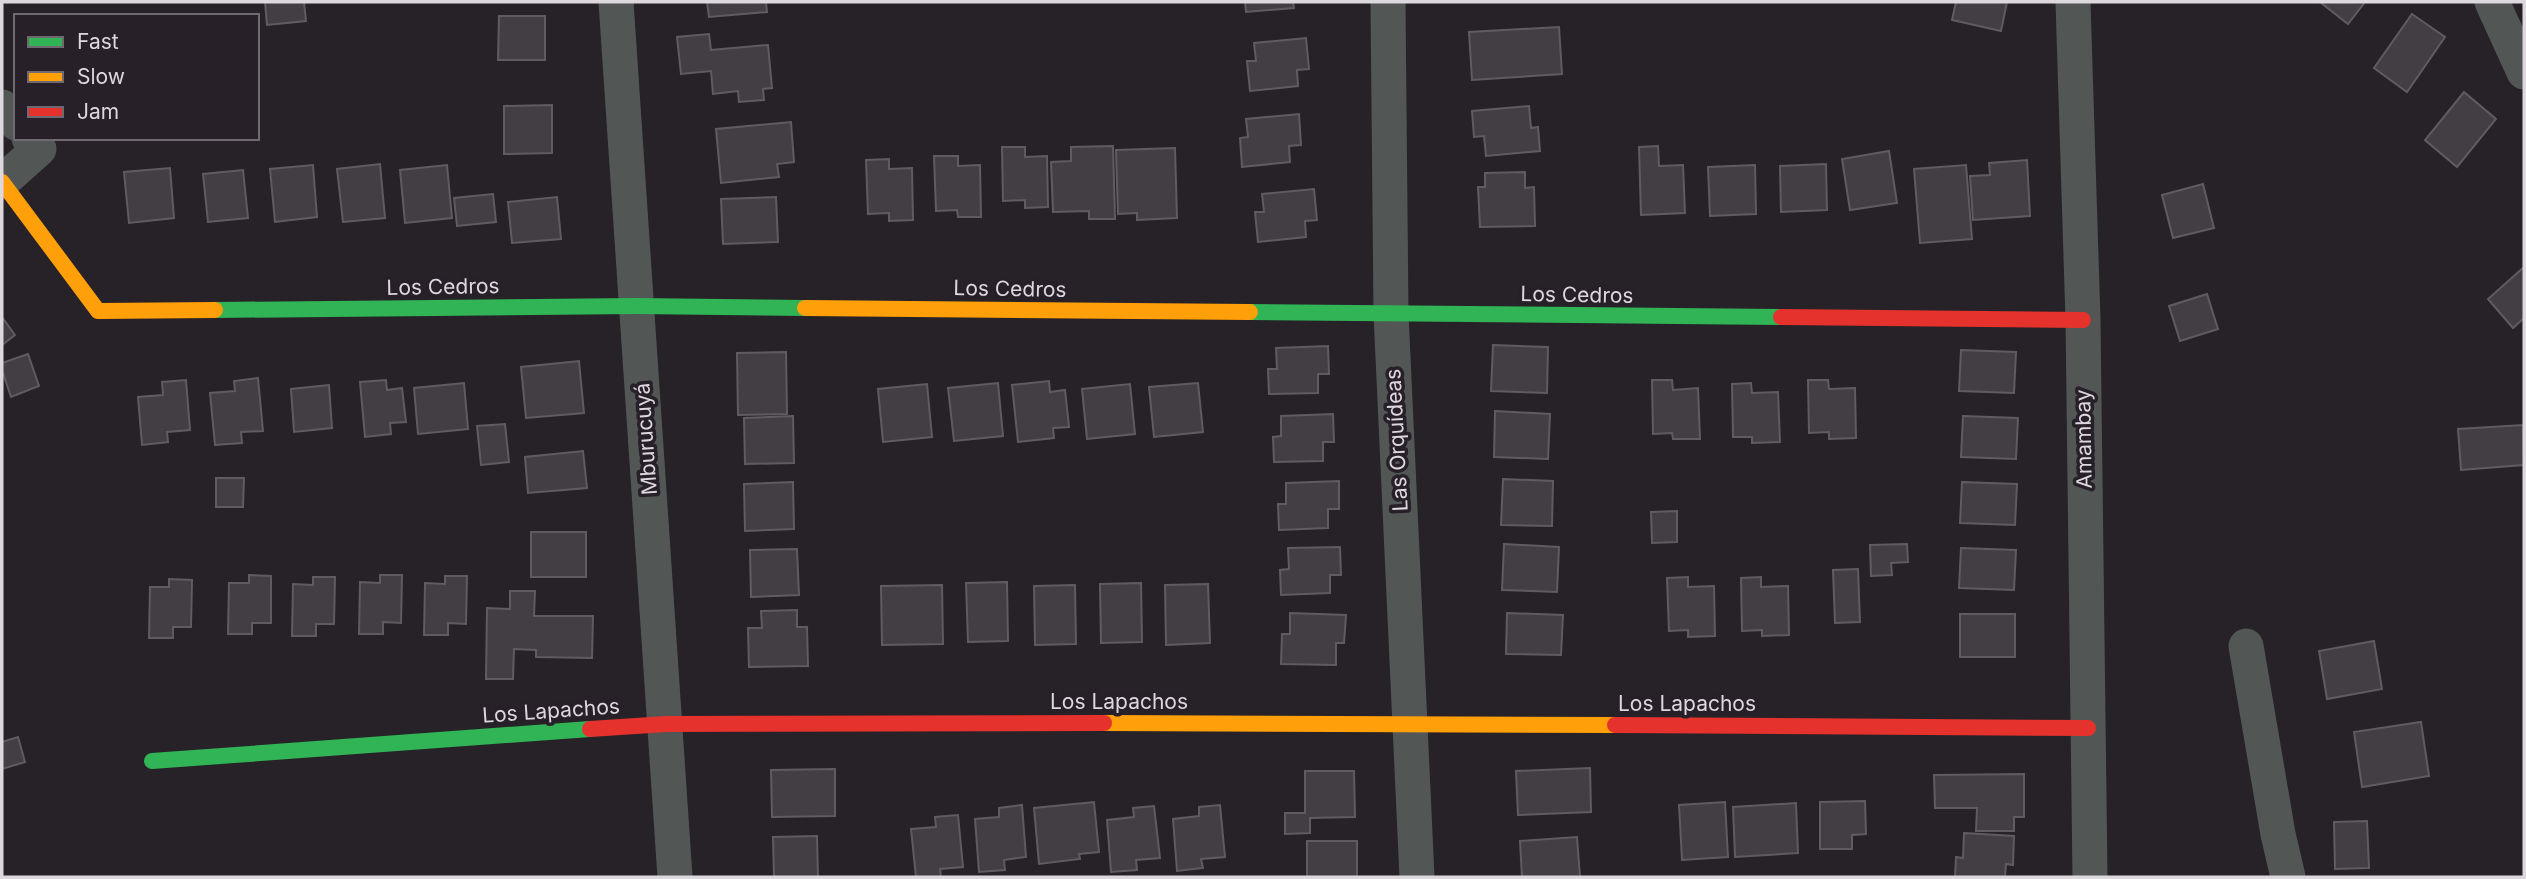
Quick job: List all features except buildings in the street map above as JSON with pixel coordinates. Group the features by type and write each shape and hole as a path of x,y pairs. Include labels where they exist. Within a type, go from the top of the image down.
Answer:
{"street":[{"name":"Mburucuyá","path":"616,2 675,877"},
{"name":"Las Orquídeas","path":"1388,2 1391,314 1412,723 1417,877"},
{"name":"Amambay","path":"2073,2 2083,320 2090,877"},
{"path":"2492,2 2524,72"},
{"path":"2,107 14,121"},
{"path":"2,182 39,149 32,140"},
{"name":"Los Cedros","path":"2,182 98,311 637,306 2083,320"},
{"path":"2246,646 2278,834 2288,877"},
{"name":"Los Lapachos","path":"152,761 666,724 1412,723 2088,727"}],"traffic: fast":[{"path":"215,310 637,306 805,308"},
{"path":"1250,312 1781,317"},
{"path":"152,761 590,729"}],"traffic: slow":[{"path":"2,182 98,311 215,310"},
{"path":"805,308 1250,312"},
{"path":"1104,723 1615,725"}],"traffic: jam":[{"path":"1781,317 2083,320"},
{"path":"590,729 666,724 1104,723"},
{"path":"1615,725 2088,728"}]}
